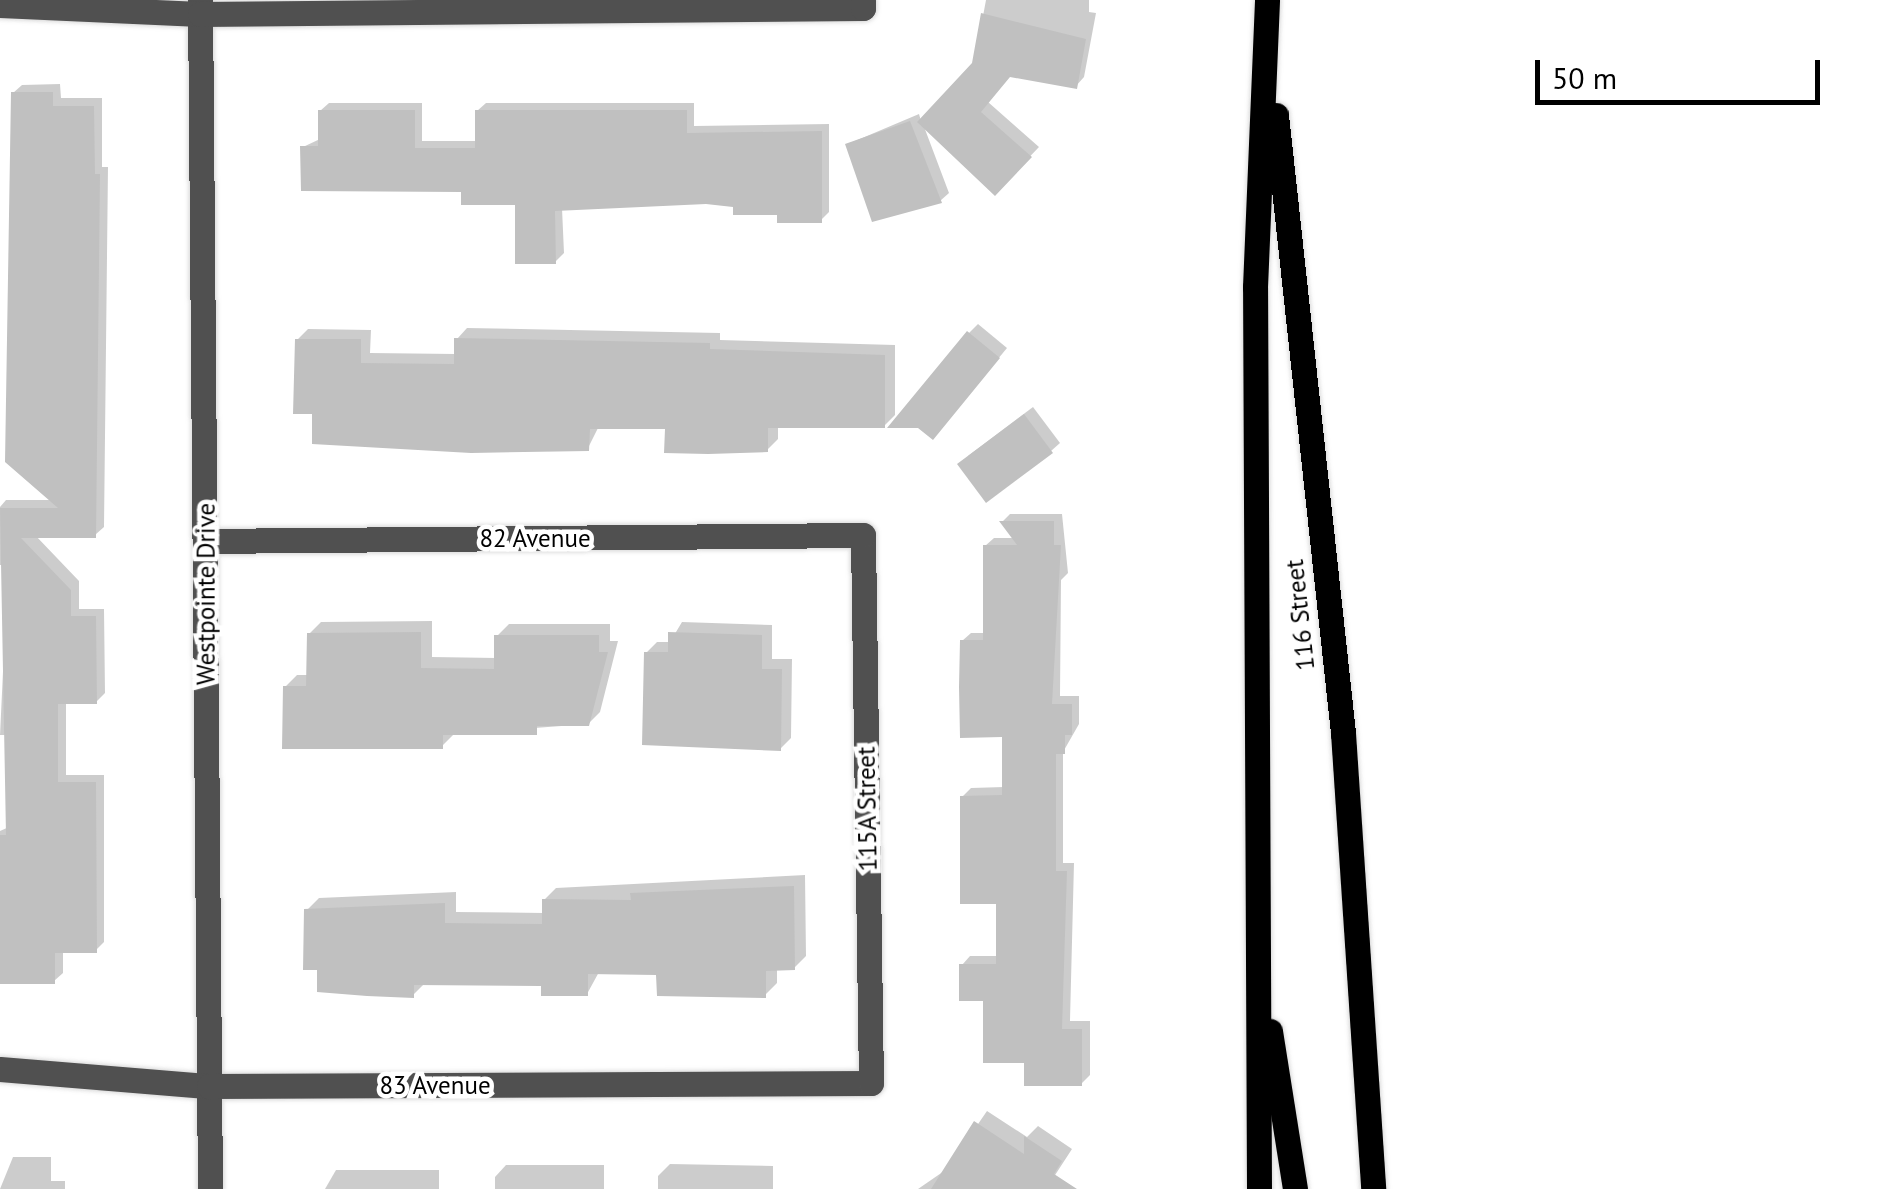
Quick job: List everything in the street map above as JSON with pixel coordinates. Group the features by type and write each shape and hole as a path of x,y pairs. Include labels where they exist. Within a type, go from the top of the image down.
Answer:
{"main road":[{"name":"116 Street","path":"1267,0 1343,734 1373,1189"},
{"name":"116 Street","path":"1259,1189 1255,287 1268,35"},
{"path":"1258,952 1296,1189"}],"street":[{"path":"0,6 863,4"},
{"name":"Westpointe Drive","path":"200,7 210,1189"},
{"name":"82 Avenue","path":"206,541 863,535"},
{"name":"115A Street","path":"863,535 871,1083"},
{"name":"83 Avenue","path":"0,1069 209,1086 871,1083"}],"building":[{"path":"981,13 1086,39 1077,89 1010,77 981,112 1032,157 995,196 917,122 972,63"},
{"path":"11,92 53,92 53,106 94,106 95,174 100,174 96,538 21,538 71,590 71,616 96,616 97,704 58,704 58,782 96,782 97,953 55,953 55,984 0,984 0,835 6,835 0,508 58,508 5,462"},
{"path":"318,110 415,110 415,148 475,148 475,110 687,110 687,133 822,131 822,223 777,223 777,215 733,215 733,207 706,204 555,211 556,264 515,264 515,205 461,205 461,192 301,191 300,146 318,146"},
{"path":"910,121 942,203 872,222 845,144"},
{"path":"967,331 1000,358 933,440 918,428 887,428"},
{"path":"454,338 710,343 710,349 885,355 885,428 768,428 768,452 664,453 665,429 590,429 589,451 471,453 312,444 312,414 293,414 295,339 361,339 361,363 454,364"},
{"path":"1024,414 1053,453 986,503 957,464"},
{"path":"999,521 1054,521 1054,545 1061,545 1052,704 1072,704 1072,735 1065,735 1065,754 1056,754 1056,871 1067,871 1062,1029 1082,1029 1082,1086 1024,1086 1024,1063 983,1063 983,1001 959,1001 959,964 996,964 996,904 960,904 960,796 1002,795 1002,737 960,738 959,687 960,640 983,640 983,545 1017,545"},
{"path":"421,632 421,668 494,669 494,635 599,635 599,652 608,652 589,726 537,726 537,735 443,735 443,749 282,749 283,686 306,686 307,633"},
{"path":"668,632 762,635 762,669 782,669 781,751 642,745 644,652 668,652"},
{"path":"794,886 795,970 766,971 766,998 657,996 656,975 588,974 588,996 541,996 541,986 414,985 414,998 367,996 317,992 317,970 303,970 304,909 445,903 445,923 542,924 542,899 631,900 630,893"},
{"path":"974,1121 1024,1154 1024,1136 1062,1161 1054,1174 1077,1189 931,1189"}]}
